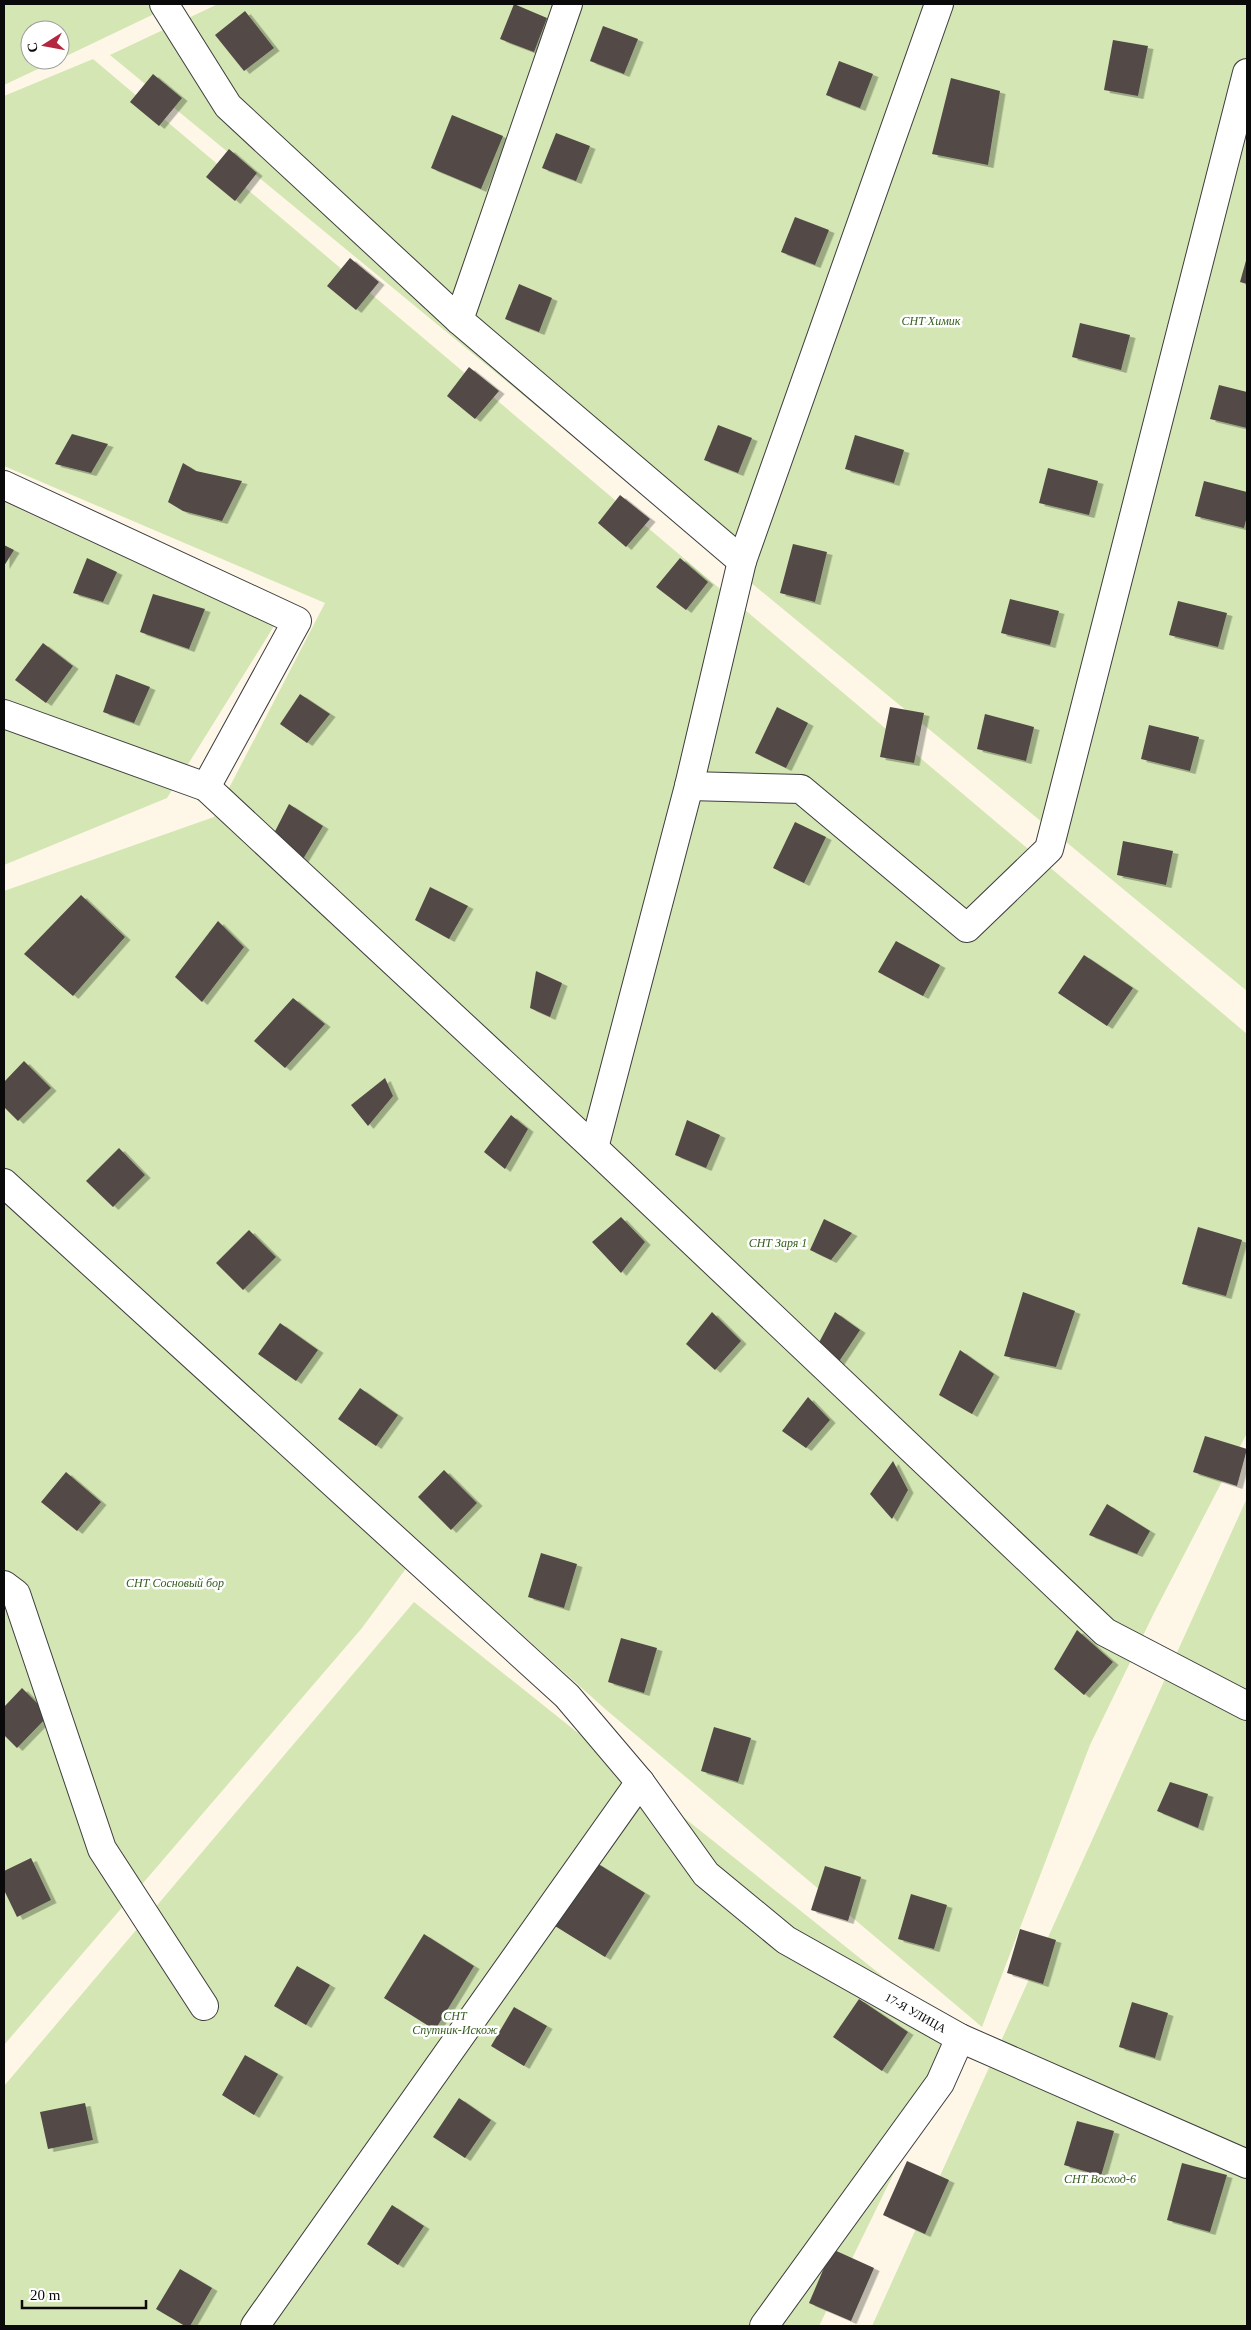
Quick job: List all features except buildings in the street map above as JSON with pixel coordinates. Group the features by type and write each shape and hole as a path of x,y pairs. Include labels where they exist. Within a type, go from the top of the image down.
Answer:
{"street":[{"path":"164,4 228,106 459,320 742,561"},
{"path":"459,320 568,4"},
{"path":"594,1148 689,786 742,561 939,4"},
{"path":"689,786 801,788 967,928 1049,849 1247,73"},
{"path":"4,485 297,621 206,788"},
{"path":"4,714 206,788 594,1148 1105,1632 1247,1706"},
{"name":"17-Я УЛИЦА","path":"4,1183 566,1696 640,1782 706,1874 786,1940 960,2038 1247,2164"},
{"path":"4,1585 16,1594 102,1849 204,2006"},
{"path":"255,2326 640,1782"},
{"path":"764,2326 940,2083 960,2038"}],"green space":[{"path":"4,4 175,4 70,54 70,20 20,20 20,70 36,70 4,85"},
{"name":"СНТ Химик","path":"218,4 1247,4 1247,991 110,55"},
{"name":"СНТ Заря 1","path":"93,59 1247,1034 1247,1433 1154,1613 1090,1745 982,2027 604,1708 52,1213 4,1173 4,891 214,817 325,603 4,466 4,96"},
{"path":"4,502 274,626 167,798 4,865"},
{"name":"СНТ Сосновый бор","path":"4,1197 410,1563 362,1628 4,2045"},
{"name":"СНТ Восход-6","path":"1247,1498 1247,2326 872,2326"},
{"name":"СНТ Спутник-Искож","path":"414,1602 960,2038 819,2326 4,2326 4,2086"}]}
